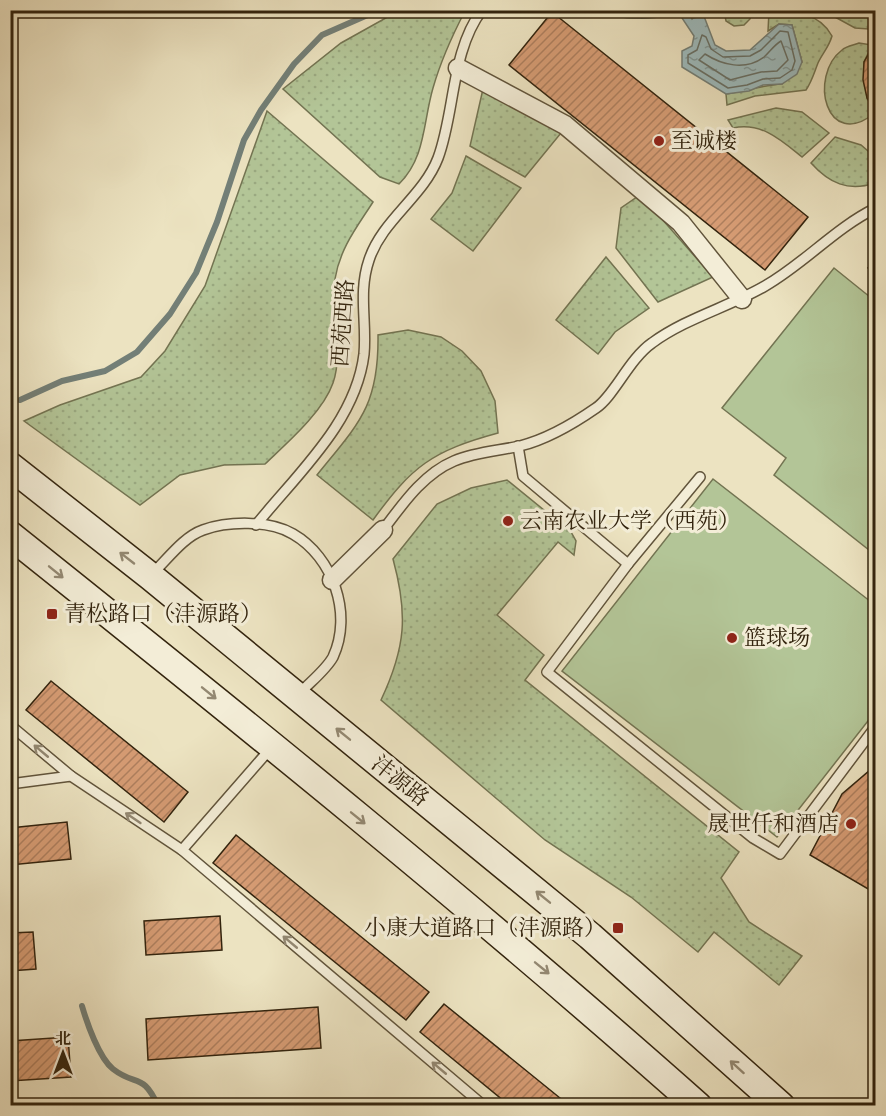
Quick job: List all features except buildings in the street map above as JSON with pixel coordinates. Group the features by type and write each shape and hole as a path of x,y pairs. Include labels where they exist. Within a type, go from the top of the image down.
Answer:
{"main road":[{"name":"沣源路","path":"10,466 150,576 590,936 781,1106"},
{"path":"10,535 274,746 553,977 698,1106"}],"street":[{"path":"458,68 573,132 681,223 742,299"},
{"path":"333,580 383,530"}],"lane":[{"name":"西苑西路","path":"256,525 330,435 345,414 358,387 364,353 361,287 369,258 388,224 417,191 438,159 458,68 472,23 482,10"},
{"path":"383,530 405,501 428,478 452,462 484,451 518,446 547,437 600,406 628,365 651,343 675,328 742,299 794,269 849,221 876,208"},
{"path":"518,446 523,476 628,564"},
{"path":"700,477 628,564 547,672 753,838 780,854 876,726"},
{"path":"150,576 184,542 202,530 232,523 256,525 291,533 314,550 333,580 341,603 340,637 332,659 297,697"},
{"path":"10,725 71,776 182,850 484,1106"},
{"path":"182,850 274,746"},
{"path":"10,784 71,776"}],"green space":[{"path":"400,10 465,11 447,48 436,78 419,151 408,174 399,184 380,177 283,89 341,43"},
{"path":"724,11 751,11 750,19 744,25 734,26 726,21"},
{"path":"769,11 805,14 813,18 827,28 832,36 829,44 806,90 755,96 727,105 726,94 782,84 802,62 792,25 779,24 768,31"},
{"path":"824,11 875,11 875,21 869,29 855,28"},
{"path":"859,43 872,45 864,62 867,98 875,113 858,123 844,123 834,117 827,106 826,76 832,62 842,50"},
{"path":"483,89 561,133 525,177 470,146"},
{"path":"776,108 802,112 829,133 802,157 786,144 762,130 733,128 728,120"},
{"path":"267,111 373,202 350,238 337,268 334,304 337,358 333,383 313,416 265,464 224,465 180,475 140,505 24,421 60,405 141,377 165,351 205,286"},
{"path":"835,137 861,145 875,157 875,183 865,186 840,184 825,176 811,163"},
{"path":"466,156 521,188 473,251 431,219 452,193"},
{"path":"637,197 661,218 713,277 658,302 616,248 621,208"},
{"path":"606,257 649,308 615,332 598,354 556,320"},
{"path":"834,268 875,301 876,542 869,550 774,475 786,458 722,408"},
{"path":"408,330 441,337 462,351 481,371 495,401 498,433 456,447 425,463 400,486 373,520 317,475 364,412 375,380 378,335"},
{"name":"篮球场","path":"713,479 875,605 875,712 777,837 562,671"},
{"path":"507,480 571,532 576,541 574,555 558,542 497,615 544,655 525,680 739,852 721,878 749,922 802,956 779,985 714,932 698,952 631,897 545,840 381,700 396,663 402,630 401,597 393,559 437,504 471,488"}],"water":[{"path":"678,10 671,14 651,18 628,18 600,11"},
{"path":"702,11 715,45 726,51 750,50 779,24 792,25 802,62 797,74 782,84 763,85 749,91 726,94 682,67 682,51 692,46 694,36 682,18 689,13 692,19"}],"waterway":[{"path":"20,400 62,381 105,371 137,352 170,314 196,273 217,222 244,140 261,110 294,64 322,35 379,10"},
{"path":"82,1006 94,1040 108,1064 121,1074 148,1088 158,1106"}],"place":[{"name":"至诚楼","path":"659,141"},
{"name":"云南农业大学（西苑）","path":"508,521"},
{"name":"青松路口（沣源路）","path":"52,614"},
{"name":"篮球场","path":"732,638"},
{"name":"晟世仟和酒店","path":"851,824"},
{"name":"小康大道路口（沣源路）","path":"618,928"}]}
